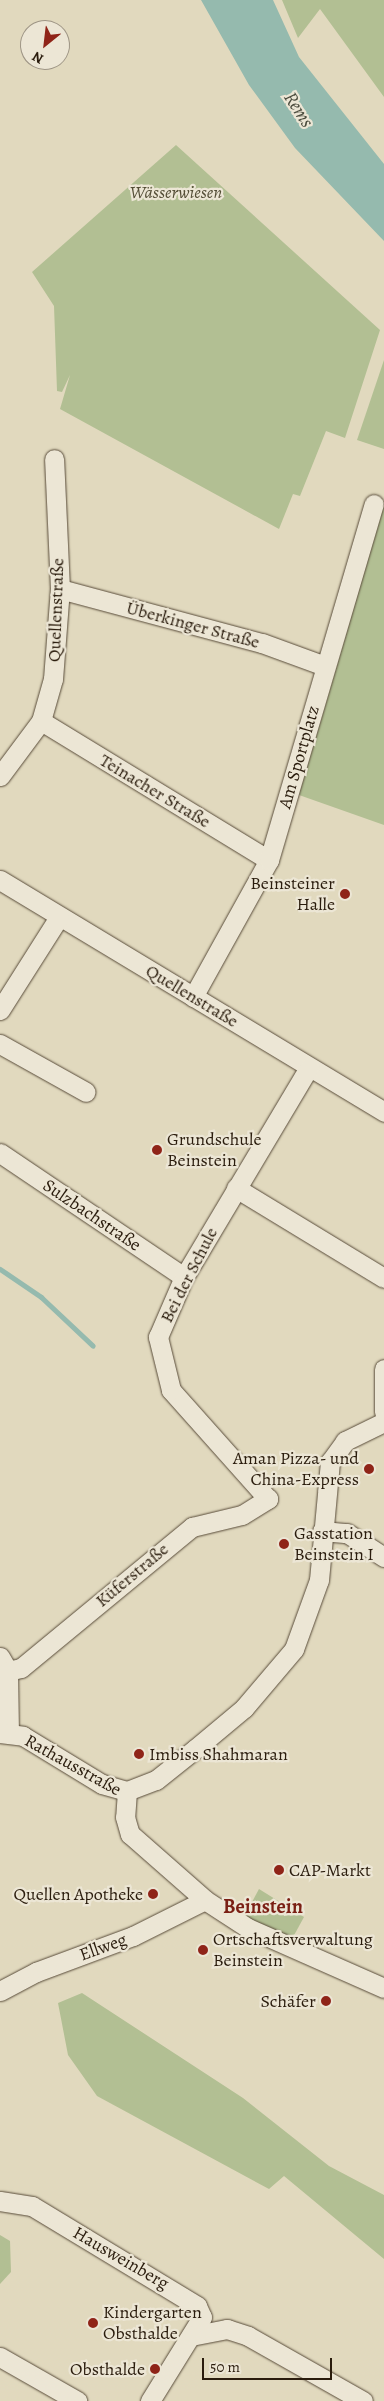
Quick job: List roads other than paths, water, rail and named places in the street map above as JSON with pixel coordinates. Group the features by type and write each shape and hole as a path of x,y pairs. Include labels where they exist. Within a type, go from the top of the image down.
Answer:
{"street":[{"name":"Quellenstraße","path":"0,776 41,721 53,679 60,589 54,459"},
{"name":"Am Sportplatz","path":"193,997 269,860 374,504"},
{"name":"Überkinger Straße","path":"60,589 262,643 325,666"},
{"name":"Teinacher Straße","path":"41,721 269,860"},
{"name":"Quellenstraße","path":"0,880 384,1112"},
{"path":"0,1010 59,917"},
{"path":"0,1044 86,1092"},
{"name":"Bei der Schule","path":"268,1499 171,1390 158,1347 169,1306 184,1277 309,1067"},
{"name":"Sulzbachstraße","path":"0,1153 184,1277"},
{"path":"236,1188 384,1278"},
{"path":"384,1369 380,1386 384,1412"},
{"path":"127,1791 156,1780 244,1708 289,1655 314,1602 328,1473 335,1452 345,1441 384,1422"},
{"name":"Küferstraße","path":"4,1664 20,1668 192,1527 242,1515 268,1499"},
{"path":"322,1531 347,1533 384,1557"},
{"path":"4,1664 4,1733"},
{"name":"Rathausstraße","path":"4,1733 50,1750 102,1784 127,1791 125,1817 130,1834 204,1900 248,1928 384,1988"},
{"name":"Ellweg","path":"0,1990 36,1972 133,1936 204,1900"},
{"name":"Hausweinberg","path":"0,2201 32,2206 179,2292 197,2306 202,2317 191,2336"},
{"path":"150,2401 191,2336 227,2329 248,2336 363,2401"},
{"path":"0,2357 77,2401"}],"water":[{"name":"Rems","path":"201,0 273,0 299,57 384,164 384,241 295,148 249,85"}],"waterway":[{"path":"0,1269 41,1297 93,1346"}],"place":[{"name":"Beinsteiner Halle","path":"345,894"},
{"name":"Grundschule Beinstein","path":"157,1150"},
{"name":"Aman Pizza- und China-Express","path":"369,1469"},
{"name":"Gasstation Beinstein I","path":"284,1544"},
{"name":"Imbiss Shahmaran","path":"139,1754"},
{"name":"CAP-Markt","path":"279,1870"},
{"name":"Quellen Apotheke","path":"153,1894"},
{"name":"Ortschaftsverwaltung Beinstein","path":"203,1950"},
{"name":"Schäfer","path":"326,2001"},
{"name":"Kindergarten Obsthalde","path":"93,2323"},
{"name":"Obsthalde","path":"155,2369"}],"district":[{"name":"Beinstein","path":"263,1906"}],"park label":[{"name":"Wässerwiesen","path":"176,192"}]}
